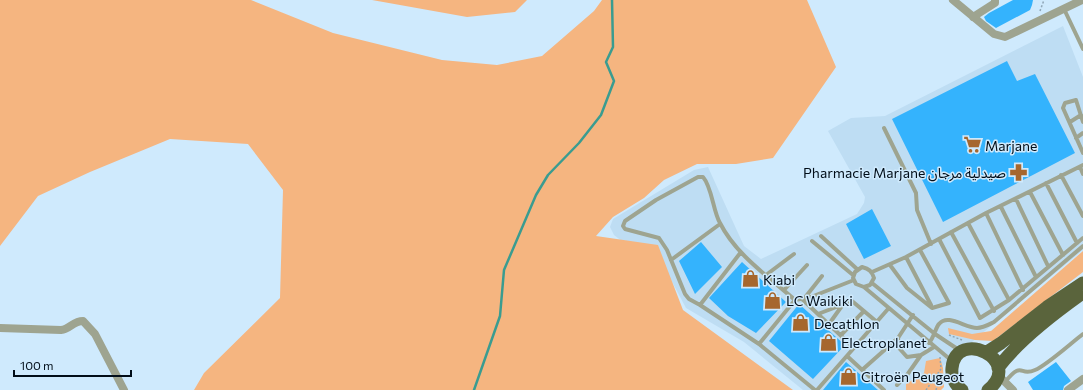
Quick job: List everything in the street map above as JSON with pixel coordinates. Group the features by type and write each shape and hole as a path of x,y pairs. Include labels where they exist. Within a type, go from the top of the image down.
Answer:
{"highway":[{"path":"987,352 1083,282"},
{"path":"988,390 1000,375 1004,360 1041,325 1083,293"},
{"path":"955,388 953,376 954,363 966,347 987,352 992,356 1000,375"}],"street":[{"path":"953,0 994,34 1005,37 1082,0"},
{"path":"973,17 994,3 995,0"},
{"path":"1064,9 1066,0"},
{"path":"0,328 61,330 66,329 74,322 83,321 95,334 124,390"},
{"path":"1000,375 1013,390"},
{"path":"1068,390 1083,378"}],"lane":[{"path":"1064,9 1083,48"},
{"path":"1083,122 1076,100 1065,103 1063,108 1083,153"},
{"path":"1070,122 1081,115"},
{"path":"884,128 916,193 917,210 931,244"},
{"path":"1076,138 1083,133"},
{"path":"872,272 920,250 986,213 1001,207 1081,166 1083,174"},
{"path":"1062,175 1083,216"},
{"path":"854,280 803,300 795,300 741,252 720,224 707,184 704,179 700,177 656,200 626,221 623,226 625,229 659,238 671,260 685,294 759,344 816,390 888,309"},
{"path":"1046,183 1078,243"},
{"path":"1030,192 1063,255"},
{"path":"1016,199 1048,266"},
{"path":"1001,207 1036,277"},
{"path":"986,213 1023,290"},
{"path":"968,223 1009,300"},
{"path":"671,260 720,224"},
{"path":"951,232 994,311"},
{"path":"821,236 857,269"},
{"path":"939,239 980,318 994,311 1023,290 1048,266 1083,238"},
{"path":"812,241 854,275"},
{"path":"929,343 935,334 936,327 946,319 968,327 975,328 986,326 1012,308 1083,246"},
{"path":"920,250 949,303 932,308"},
{"path":"700,305 741,252"},
{"path":"766,275 794,254"},
{"path":"906,257 932,308"},
{"path":"784,290 807,265"},
{"path":"890,265 907,288 932,308"},
{"path":"864,287 872,283 874,278 872,272 868,268 862,267 857,269 854,275 854,280 860,287 864,287 888,309 954,363"},
{"path":"803,300 822,276"},
{"path":"872,283 935,334 966,347"},
{"path":"759,344 795,300"},
{"path":"803,300 854,348"},
{"path":"818,314 852,301 877,322"},
{"path":"829,324 844,303"},
{"path":"842,336 864,310"},
{"path":"862,370 898,338 906,324 913,316"},
{"path":"1000,375 1019,369 1029,372 1038,368 1083,334"},
{"path":"898,338 898,343 904,356 908,357 921,355 934,347"},
{"path":"897,385 908,375 921,355"},
{"path":"847,356 884,390"}],"path":[{"path":"1042,20 1039,8 1044,0"},
{"path":"936,327 942,333 966,347"},
{"path":"936,390 940,380 941,369 939,358 943,354"},
{"path":"926,390 941,369"}],"shaded area":[{"path":"0,0 251,0 333,33 442,60 497,65 542,56 594,11 602,0 807,0 836,67 773,158 736,164 697,164 664,180 644,198 613,217 596,236 658,245 683,310 793,390 194,390 204,373 280,298 283,190 248,144 170,139 90,172 38,196 0,246"},
{"path":"372,0 527,0 515,12 467,17"},
{"path":"1063,26 1083,77 1083,250 914,390 803,390 744,342 686,308 654,248 623,242 614,235 610,227 613,219 694,170 708,167 744,246 761,259 857,214 864,203 865,197 828,131 851,118 885,116"},
{"path":"1083,251 1083,272 993,341 975,340 949,334 948,328 972,334 991,331"},
{"path":"940,358 943,368 944,387 941,390 906,390 906,384 924,373 926,361"}],"building":[{"path":"1013,0 1033,0 1030,10 996,28 986,21 984,17 989,13"},
{"path":"1007,61 1017,81 1035,74 1075,153 943,222 892,119"},
{"path":"872,209 891,246 864,259 846,224"},
{"path":"701,242 722,267 695,294 679,261"},
{"path":"742,262 786,302 756,333 728,316 709,298"},
{"path":"799,304 845,345 813,379 769,341"},
{"name":"Citroën Peugeot","path":"846,362 878,390 823,390"},
{"path":"1056,362 1071,381 1064,386 1063,390 1033,390 1028,382"}],"waterway":[{"path":"474,390 500,316 504,270 536,195 548,175 579,143 601,115 614,81 606,62 613,47 612,0"}],"place":[{"name":"Marjane","path":"972,145"},
{"name":"Pharmacie Marjane صيدلية مرجان","path":"1019,172"},
{"name":"Kiabi","path":"750,279"},
{"name":"LC Waikiki","path":"773,300"},
{"name":"Decathlon","path":"801,323"},
{"name":"Electroplanet","path":"828,342"},
{"name":"Citroën Peugeot","path":"848,376"}]}
